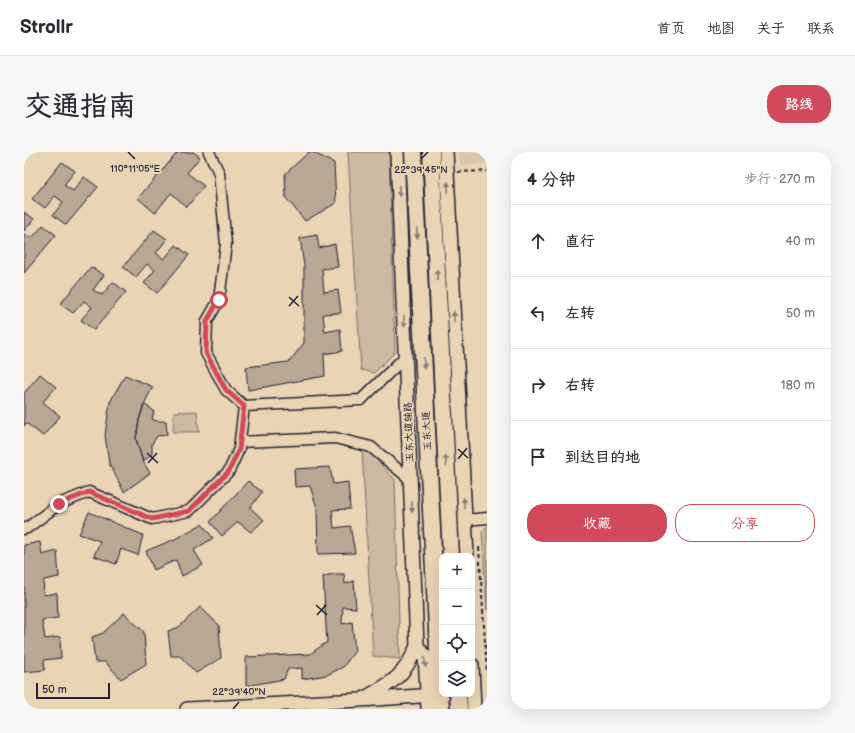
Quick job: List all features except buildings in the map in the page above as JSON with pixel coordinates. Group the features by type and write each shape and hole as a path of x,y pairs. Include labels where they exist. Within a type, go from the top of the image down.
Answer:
{"main road":[{"name":"玉东大道","path":"413,152 436,700"},
{"name":"玉东大道","path":"431,152 451,553"},
{"path":"458,697 459,709"}],"street":[{"path":"209,152 219,173 226,244 219,300 207,321 206,353 226,390 244,406 361,400 406,356"},
{"name":"玉东大道辅路","path":"397,152 417,646 425,656 436,700 428,709"},
{"path":"446,152 466,553"},
{"path":"24,529 59,504 89,492 152,519 189,511 229,471 239,449 244,406"},
{"path":"240,442 335,438 371,447 410,480"},
{"path":"465,520 487,518"},
{"path":"360,700 387,685 401,674 412,661 417,646"},
{"path":"473,697 474,709"},
{"path":"187,709 360,700 436,700"}],"path":[{"path":"447,172 487,171"},
{"path":"479,542 487,674"}],"shaded area":[{"path":"348,152 389,152 395,352 374,373 361,370"},
{"path":"459,152 487,152 487,164 460,165"},
{"path":"197,411 199,432 173,432 174,412"},
{"path":"362,449 373,456 395,480 400,659 373,656"},
{"path":"487,526 487,610 482,531"}],"route":[{"path":"59,504 89,492 152,519 189,511 229,471 239,449 244,406 226,390 206,353 207,321 219,300"}]}
